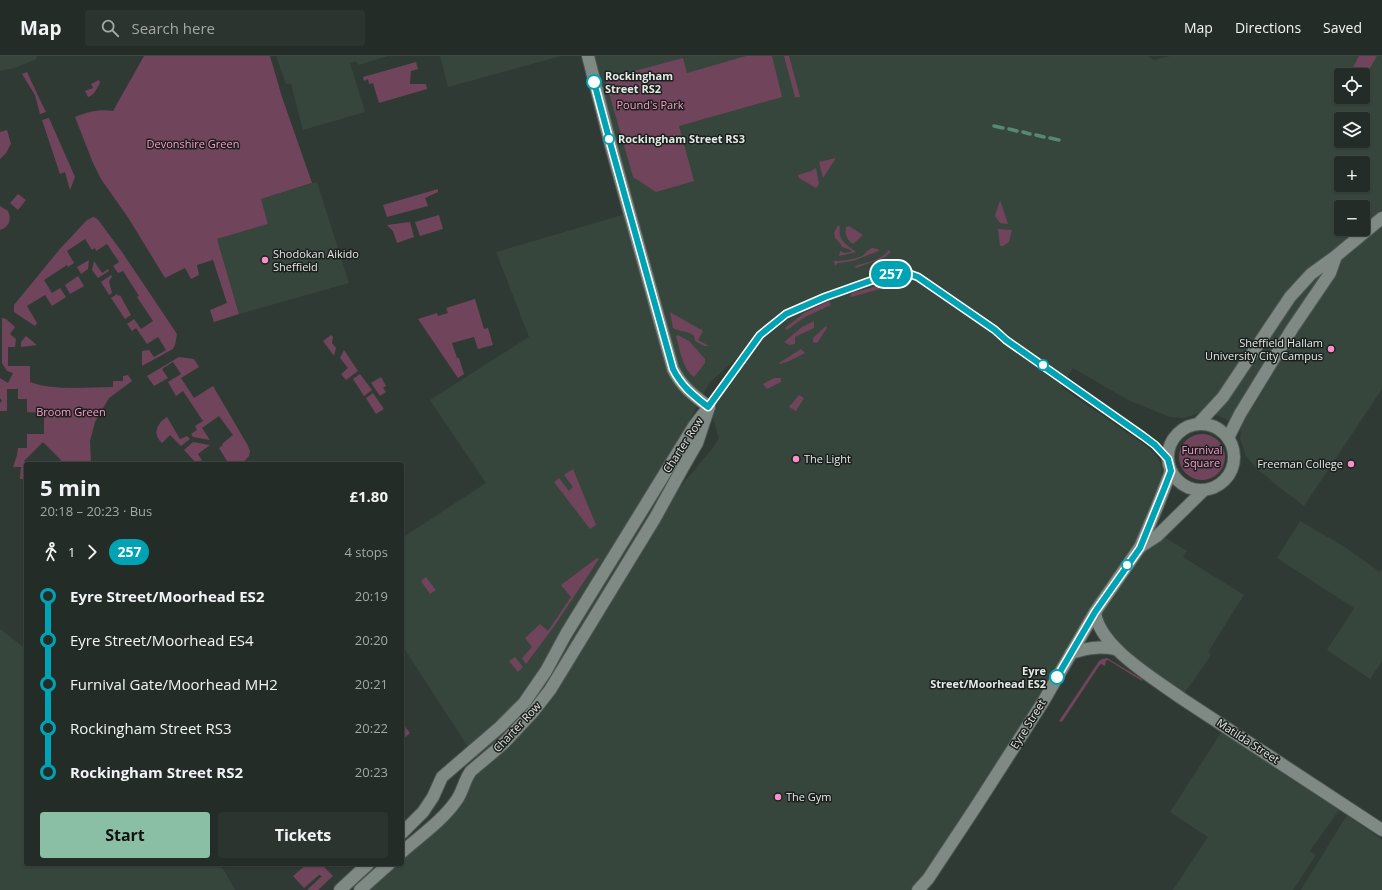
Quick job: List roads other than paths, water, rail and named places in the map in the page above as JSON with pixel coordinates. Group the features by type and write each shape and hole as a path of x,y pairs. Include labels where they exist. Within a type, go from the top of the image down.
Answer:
{"street":[{"path":"588,56 629,213 673,369 681,384 708,407"},
{"path":"1199,423 1223,397 1290,297 1311,274 1336,256 1382,218"},
{"path":"1228,438 1240,414 1292,328 1330,274 1336,256"},
{"name":"Charter Row","path":"404,831 423,812 433,797 442,777 495,732 524,703 546,671 566,634 694,426 708,407"},
{"name":"Charter Row","path":"404,850 448,811 460,795 467,776 471,771 503,744 532,713 550,690 651,524 686,463 697,443 708,407"},
{"path":"1199,423 1213,426 1222,431 1232,446 1234,460 1230,474 1221,484 1215,488 1204,490 1194,490 1176,479 1171,471 1168,459 1169,449 1176,436 1184,427 1199,423"},
{"name":"Eyre Street","path":"918,890 926,885 1028,726 1095,612 1140,548 1171,471"},
{"name":"Eyre Street","path":"1140,548 1157,536 1204,490"},
{"name":"Matilda Street","path":"1095,612 1102,633 1116,649 1181,698 1382,830"},
{"path":"1071,653 1093,647 1116,649"},
{"path":"340,890 366,866"},
{"path":"360,890 387,866"}],"waterway":[{"path":"994,126 1003,128"},
{"path":"1009,129 1017,131"},
{"path":"1023,132 1030,134"},
{"path":"1036,135 1044,137"},
{"path":"1050,138 1059,140"}],"place":[{"name":"Rockingham Street RS2","path":"594,82"},
{"name":"Rockingham Street RS3","path":"609,139"},
{"name":"Shodokan Aikido Sheffield","path":"265,260"},
{"name":"Sheffield Hallam University City Campus","path":"1331,349"},
{"name":"The Light","path":"796,459"},
{"name":"Freeman College","path":"1351,464"},
{"name":"Eyre Street/Moorhead ES2","path":"1057,677"},
{"name":"The Gym","path":"778,797"}],"park label":[{"name":"Pound's Park","path":"650,105"},
{"name":"Devonshire Green","path":"193,144"},
{"name":"Broom Green","path":"71,412"},
{"name":"Furnival Square","path":"1202,456"}]}
